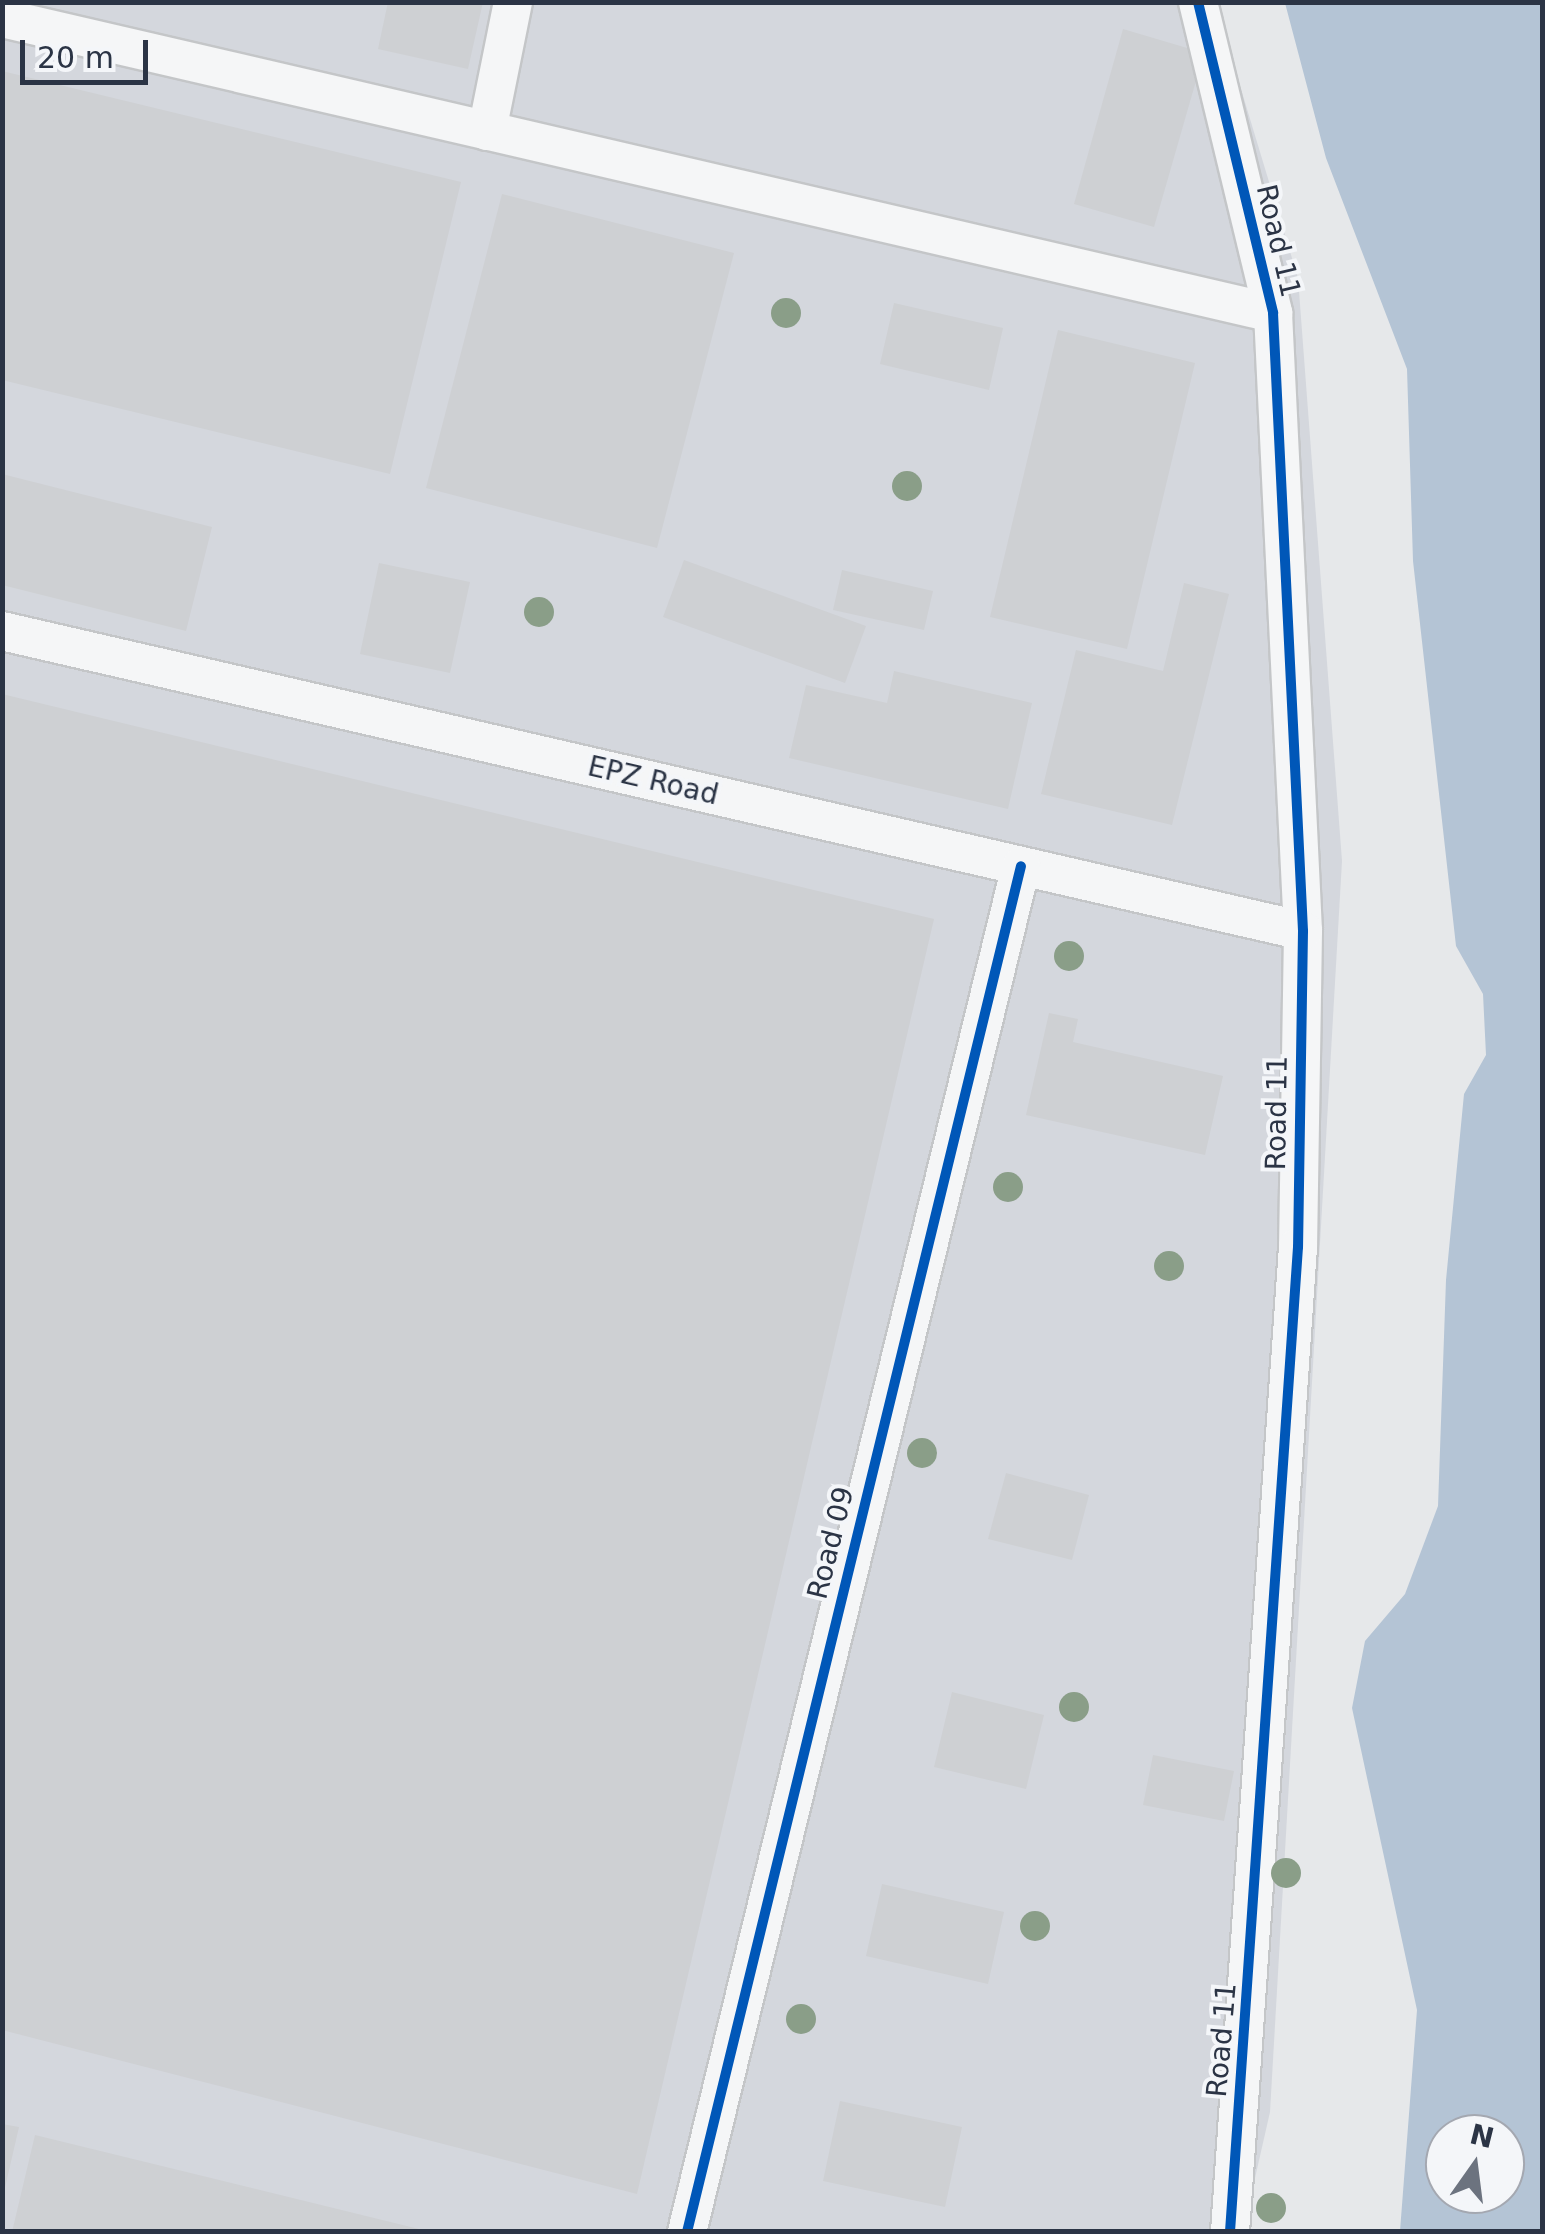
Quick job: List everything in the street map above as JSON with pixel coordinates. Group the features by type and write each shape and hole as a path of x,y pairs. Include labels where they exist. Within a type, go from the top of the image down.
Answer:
{"street":[{"path":"486,130 513,2"},
{"name":"Road 11","path":"1198,2 1273,314 1302,931 1298,1246 1230,2232"},
{"path":"2,18 1273,314"},
{"name":"EPZ Road","path":"2,631 1302,931"},
{"name":"Road 09","path":"687,2232 1021,866"}],"shaded area":[{"path":"3,3 1215,3 1298,278 1342,861 1270,2112 1243,2231 3,2232"}],"water":[{"path":"1285,3 1542,3 1542,2231 1400,2231 1417,2010 1352,1708 1365,1641 1405,1594 1438,1506 1446,1280 1464,1094 1486,1055 1483,994 1456,946 1413,561 1407,369 1326,158"}],"building":[{"path":"388,2 483,2 468,69 378,49"},
{"path":"1123,29 1204,53 1154,227 1074,204"},
{"path":"2,71 461,182 390,474 2,380"},
{"path":"502,194 734,253 657,548 426,488"},
{"path":"894,303 1003,328 989,390 880,364"},
{"path":"1058,330 1195,363 1127,649 990,617"},
{"path":"2,474 212,527 186,631 2,585"},
{"path":"684,560 866,626 845,683 663,617"},
{"path":"379,563 470,582 450,673 360,654"},
{"path":"842,570 933,591 924,630 833,610"},
{"path":"1184,583 1229,594 1172,825 1041,794 1076,650 1163,671"},
{"path":"894,671 1032,703 1008,809 789,758 806,685 887,703"},
{"path":"2,694 934,919 637,2194 2,2030"},
{"path":"1049,1013 1078,1019 1073,1042 1223,1076 1205,1155 1026,1115"},
{"path":"1006,1473 1089,1495 1072,1560 988,1539"},
{"path":"952,1692 1044,1715 1026,1789 934,1767"},
{"path":"1153,1755 1234,1771 1224,1821 1143,1805"},
{"path":"882,1884 1004,1912 988,1984 866,1956"},
{"path":"840,2101 962,2127 945,2207 823,2181"},
{"path":"2,2124 19,2127 4,2192 2,2192"},
{"path":"35,2135 423,2230 423,2232 12,2232"}],"cycle path":[{"path":"1198,2 1273,313 1303,931 1298,1247 1230,2232"},
{"path":"687,2232 1021,866"}]}
